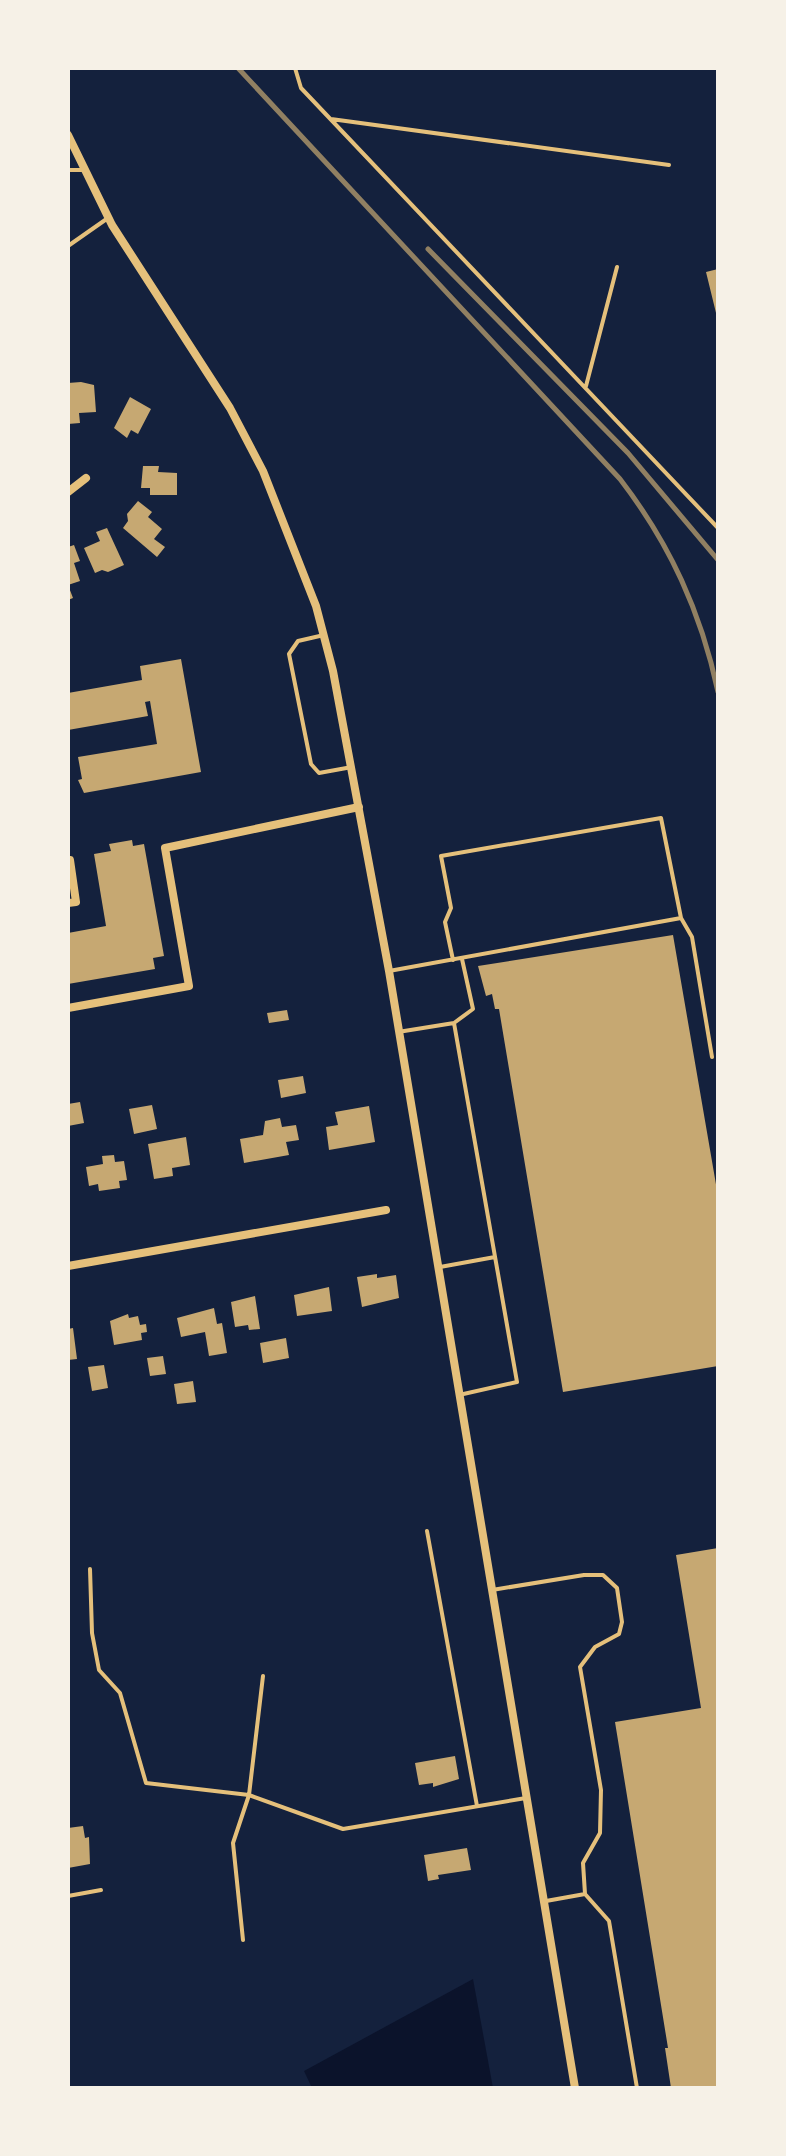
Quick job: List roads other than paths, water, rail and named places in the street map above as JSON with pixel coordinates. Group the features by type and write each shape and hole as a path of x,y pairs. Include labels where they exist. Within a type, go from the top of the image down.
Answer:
{"street":[{"path":"68,135 108,218 230,408 255,456 291,536 324,634 389,972 575,2088"},
{"path":"68,492 86,478"},
{"path":"68,1008 189,986 165,848 359,808"},
{"path":"68,903 76,902 70,860"},
{"path":"68,1266 386,1210"}],"lane":[{"path":"295,68 301,88 718,528"},
{"path":"331,119 669,165"},
{"path":"68,170 83,170"},
{"path":"68,246 108,218"},
{"path":"586,386 617,267"},
{"path":"324,634 298,640 289,654 311,764 319,773 352,767"},
{"path":"452,960 445,922 451,908 441,856 661,818 681,918 692,937 712,1057"},
{"path":"389,972 681,918"},
{"path":"397,1032 454,1023 473,1009 462,958"},
{"path":"454,1023 518,1382 459,1395"},
{"path":"436,1268 495,1257"},
{"path":"427,1531 477,1806"},
{"path":"90,1569 92,1632 99,1670 120,1692 146,1783 248,1795 343,1829 526,1798"},
{"path":"491,1590 584,1575 603,1575 617,1588 621,1606 619,1634 595,1647 580,1667 601,1790 600,1833 582,1863 586,1894 609,1921 637,2088"},
{"path":"244,1940 233,1843 248,1795 263,1676"},
{"path":"68,1896 101,1890"},
{"path":"543,1901 586,1894"}],"water":[{"path":"473,1979 493,2088 312,2088 304,2071"}],"railway":[{"path":"238,68 620,479 654,528 681,580 703,634 718,692"},
{"path":"428,249 628,453 718,560"}]}
